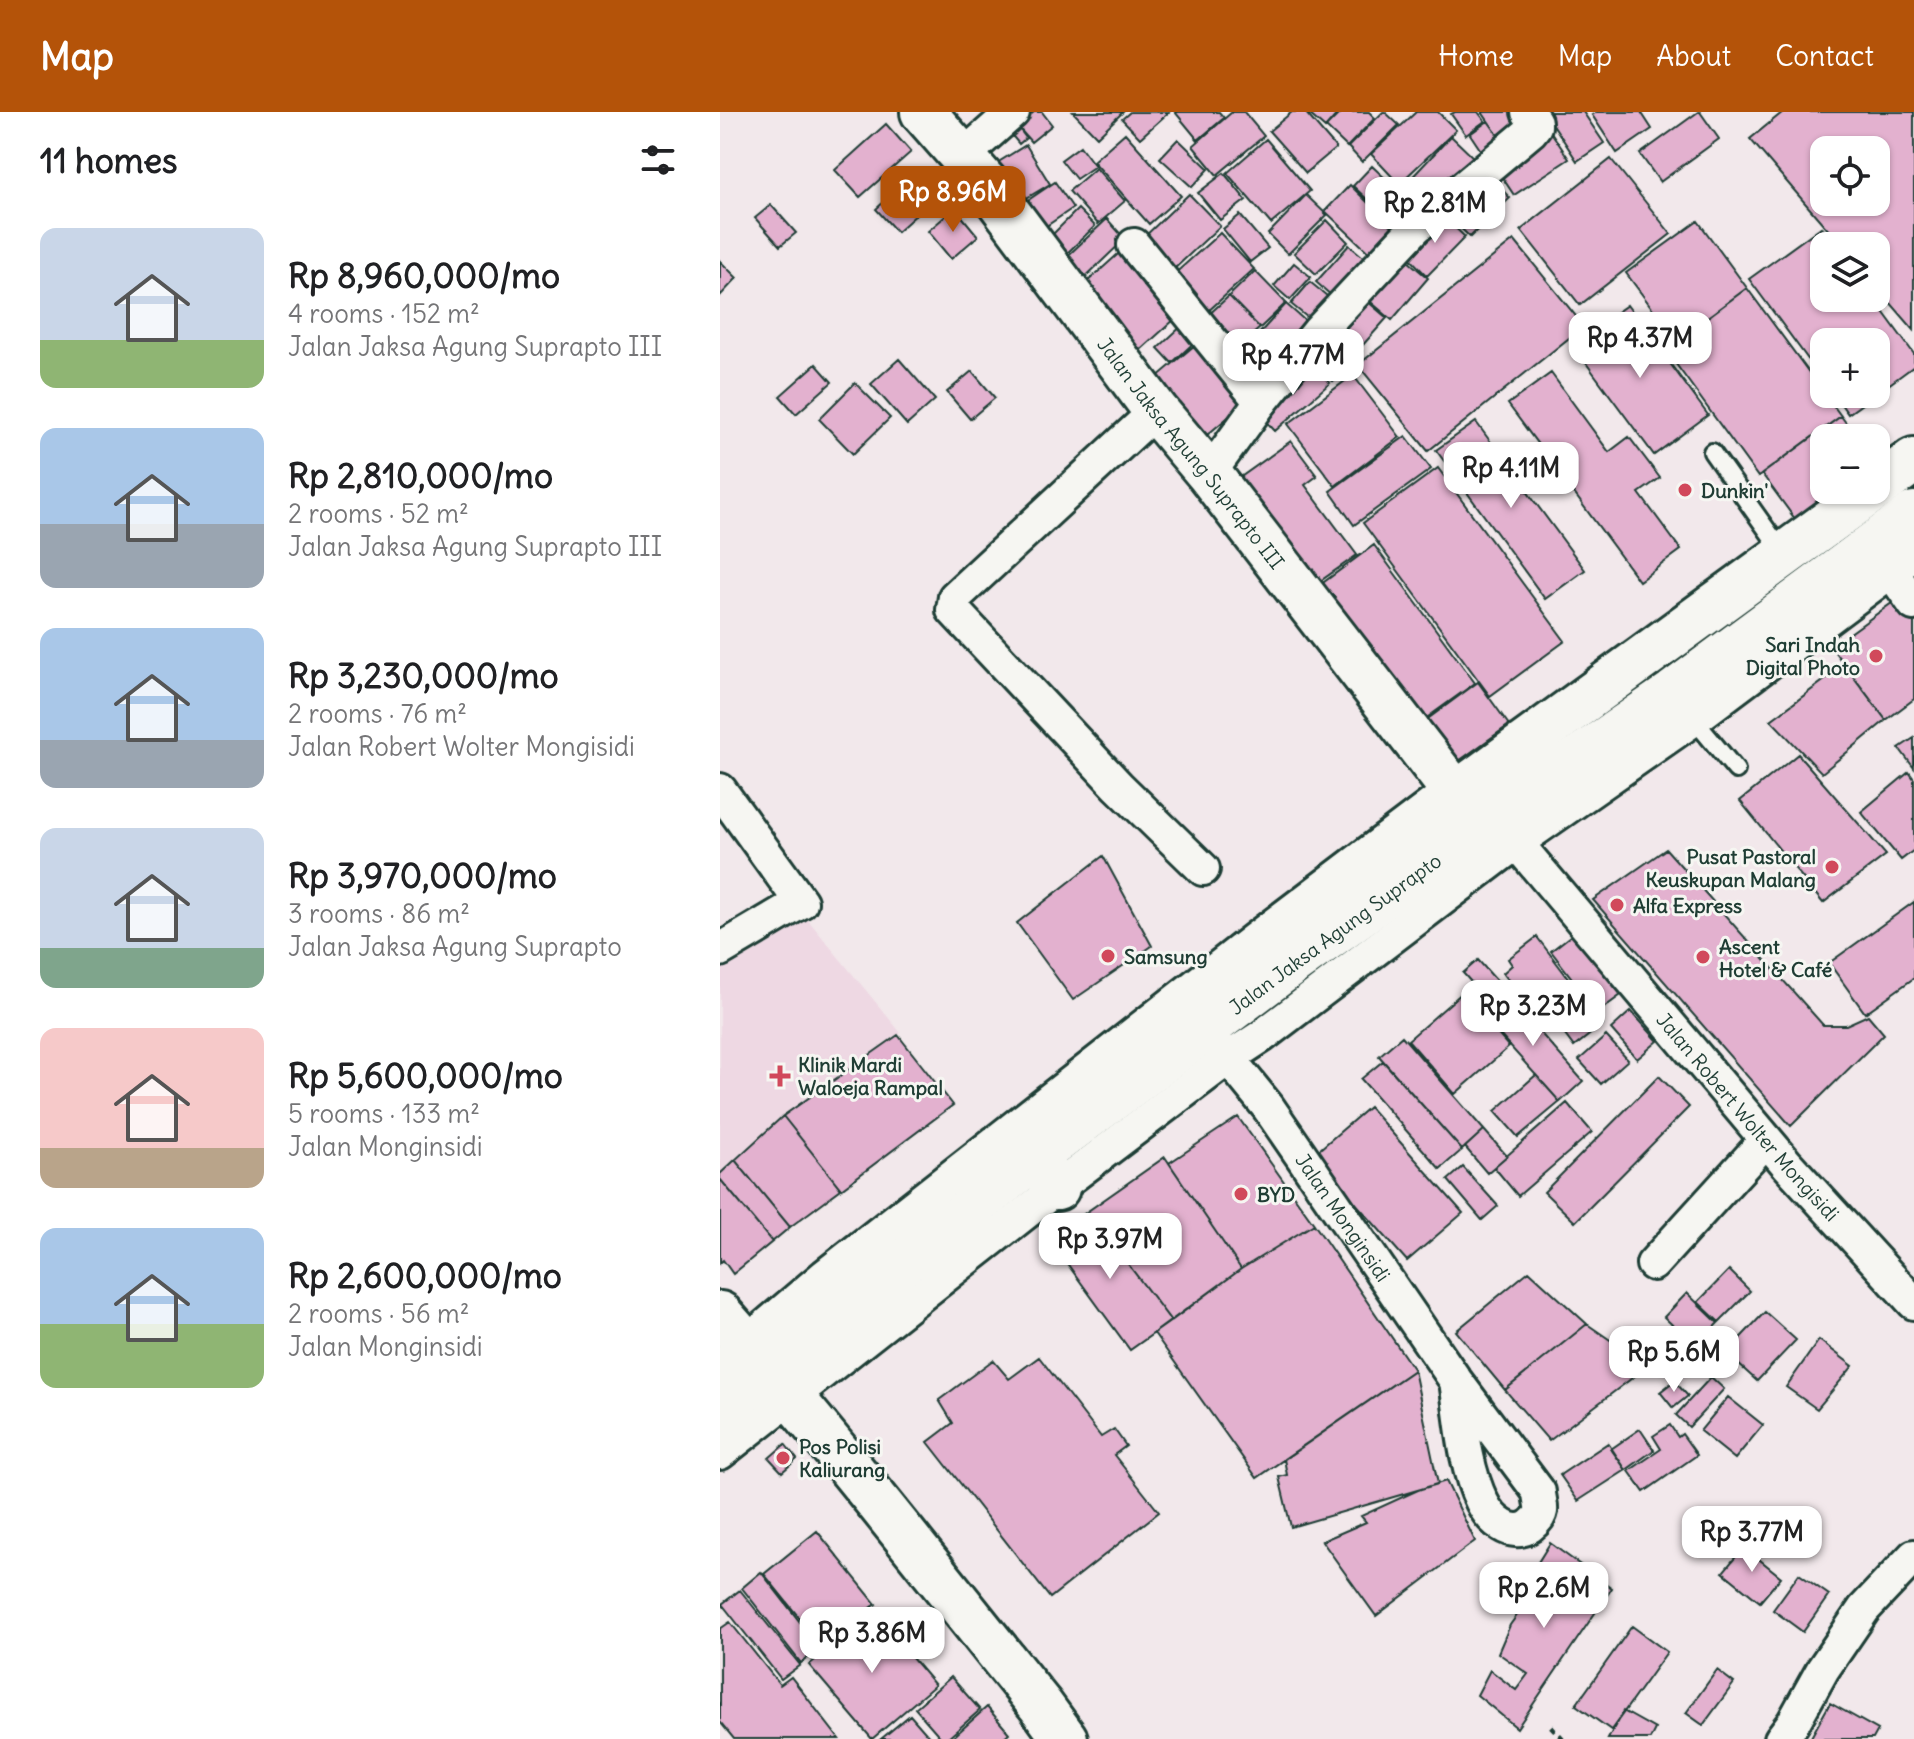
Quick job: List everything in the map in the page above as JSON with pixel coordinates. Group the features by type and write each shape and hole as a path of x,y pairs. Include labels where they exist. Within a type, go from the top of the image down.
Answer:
{"main road":[{"name":"Jalan Jaksa Agung Suprapto III","path":"923,112 988,186 1156,411 1209,474 1456,794"},
{"name":"Jalan Jaksa Agung Suprapto","path":"1890,477 1914,460"},
{"name":"Jalan Jaksa Agung Suprapto","path":"758,1372 829,1280 1456,794 1854,504"},
{"name":"Jalan Jaksa Agung Suprapto","path":"758,1372 1046,1173 1506,830 1684,706 1914,514"},
{"path":"1643,657 1684,706"},
{"path":"720,1314 758,1372 933,1572 1065,1739"},
{"path":"720,1410 758,1372"}],"street":[{"path":"962,157 1013,112"},
{"path":"1209,474 1261,402 1318,332 1415,228 1531,131 1535,122 1528,112"},
{"path":"1134,245 1261,402"},
{"path":"1156,411 955,597 953,610 1118,786 1203,869"},
{"path":"1903,562 1914,604"},
{"name":"Jalan Jaksa Agung Suprapto","path":"1684,706 1903,562"},
{"path":"720,790 801,902 720,950"},
{"name":"Jalan Robert Wolter Mongisidi","path":"1506,830 1766,1140 1914,1303"},
{"name":"Jalan Monginsidi","path":"1216,1044 1268,1107 1456,1381"},
{"path":"1653,1264 1766,1140"},
{"path":"720,1453 758,1372"},
{"path":"1781,1739 1864,1609 1914,1556"}],"lane":[{"path":"1712,452 1785,555"},
{"path":"1684,706 1736,770"}],"path":[{"path":"1551,1726 1563,1739"}],"shaded area":[{"name":"Klinik Mardi Waloeja Rampal","path":"799,909 901,1033 783,1116 720,1174 720,959"}],"building":[{"path":"1034,112 1042,112 1052,125 1031,142 1017,126"},
{"path":"1073,112 1123,112 1097,137"},
{"path":"1130,112 1169,112 1140,138 1122,119"},
{"path":"1175,112 1219,112 1224,118 1198,140"},
{"path":"1232,112 1244,112 1264,136 1217,175 1193,146"},
{"path":"1292,112 1305,112 1336,148 1306,173 1269,131"},
{"path":"1307,112 1339,112 1325,128"},
{"path":"1341,112 1369,112 1375,118 1347,147 1326,127"},
{"path":"1383,112 1399,125 1362,162 1348,147"},
{"path":"1416,112 1438,112 1456,130 1399,184 1371,154"},
{"path":"1478,112 1485,121 1466,135 1451,114"},
{"path":"1482,112 1526,112 1502,141"},
{"path":"1545,112 1583,112 1604,143 1577,161"},
{"path":"1597,112 1641,112 1652,129 1617,153 1592,115"},
{"path":"1698,112 1719,139 1660,182 1640,154"},
{"path":"1783,112 1914,112 1914,330 1890,302 1890,232 1830,232 1816,216 1890,216 1890,136 1810,136 1810,209 1750,139"},
{"path":"1488,121 1505,145 1486,158 1470,134"},
{"path":"886,124 911,152 860,197 835,170"},
{"path":"1017,126 1026,138 1019,144 1009,132"},
{"path":"1549,129 1569,159 1514,195 1494,165"},
{"path":"1125,133 1181,196 1149,224 1093,161"},
{"path":"1451,136 1477,161 1429,212 1403,187"},
{"path":"1178,139 1209,169 1192,187 1160,158"},
{"path":"1266,139 1310,191 1271,224 1227,173"},
{"path":"1026,145 1050,184 1008,209 984,171"},
{"path":"1080,146 1095,166 1076,179 1061,160"},
{"path":"1611,159 1671,234 1580,305 1521,230"},
{"path":"1372,166 1424,215 1405,235 1353,186"},
{"path":"1096,168 1125,201 1098,224 1069,191"},
{"path":"1224,173 1246,200 1220,220 1198,193"},
{"path":"1486,173 1510,198 1470,237 1445,213"},
{"path":"1055,182 1073,208 1033,235 1015,209"},
{"path":"1350,185 1404,238 1380,263 1325,211"},
{"path":"897,190 918,213 897,232 876,209"},
{"path":"1189,194 1220,226 1172,271 1142,239"},
{"path":"1306,195 1327,215 1288,254 1268,234"},
{"path":"771,205 796,233 780,246 755,218"},
{"path":"955,208 978,236 951,259 928,231"},
{"path":"1078,209 1095,226 1059,261 1043,244"},
{"path":"1240,215 1268,248 1250,262 1223,229"},
{"path":"1442,215 1465,237 1427,276 1405,253"},
{"path":"1107,219 1125,239 1078,284 1059,264"},
{"path":"1327,220 1348,242 1316,274 1294,253"},
{"path":"1698,221 1747,288 1676,340 1626,273"},
{"path":"1220,233 1254,269 1205,314 1171,277"},
{"path":"1810,235 1810,312 1883,312 1914,354 1914,366 1890,384 1890,328 1810,328 1810,362 1749,279"},
{"path":"1514,240 1584,326 1428,451 1358,365"},
{"path":"1349,245 1375,267 1341,304 1316,282"},
{"path":"1127,246 1185,310 1135,355 1077,291"},
{"path":"1401,255 1428,278 1392,320 1365,297"},
{"path":"720,261 737,278 720,296"},
{"path":"1294,263 1311,277 1290,300 1274,286"},
{"path":"1255,271 1286,303 1260,328 1229,296"},
{"path":"1310,282 1338,305 1319,327 1291,304"},
{"path":"1747,288 1810,374 1810,408 1835,408 1841,416 1830,424 1810,424 1810,439 1758,477 1665,349"},
{"path":"1360,295 1387,318 1361,347 1335,324"},
{"path":"1229,296 1260,328 1235,350 1205,318"},
{"path":"1286,304 1318,332 1263,394 1231,365"},
{"path":"1627,305 1708,415 1654,455 1572,344"},
{"path":"1185,323 1199,338 1172,363 1158,348"},
{"path":"1339,329 1362,351 1333,381 1309,359"},
{"path":"1202,339 1252,397 1207,435 1157,377"},
{"path":"899,359 935,400 907,425 871,384"},
{"path":"1312,362 1330,383 1275,431 1256,410"},
{"path":"816,364 832,382 796,414 780,396"},
{"path":"972,371 995,398 970,419 947,392"},
{"path":"1551,373 1609,452 1629,437 1660,478 1639,493 1681,550 1639,581 1508,404"},
{"path":"1353,375 1400,437 1335,486 1288,424"},
{"path":"855,383 890,418 853,454 819,419"},
{"path":"1841,416 1847,424 1830,424"},
{"path":"1476,422 1585,570 1545,599 1436,450"},
{"path":"1406,436 1431,469 1354,525 1330,491"},
{"path":"1810,439 1810,504 1824,504 1798,523 1762,474"},
{"path":"1291,441 1317,476 1305,485 1357,555 1309,589 1231,484"},
{"path":"1438,468 1565,641 1490,696 1363,523"},
{"path":"1374,545 1475,683 1421,722 1320,585"},
{"name":"Sari Indah Digital Photo","path":"1903,595 1914,612 1914,699 1886,720 1831,647"},
{"path":"1845,665 1886,720 1822,773 1771,720"},
{"path":"1478,682 1509,725 1456,763 1425,721"},
{"path":"1914,738 1914,768 1899,748"},
{"path":"1798,754 1886,855 1823,903 1740,801"},
{"path":"1909,772 1914,779 1914,850 1901,860 1861,812"},
{"name":"Ascent Hotel & Café","path":"1666,849 1823,1025 1846,1025 1868,1015 1884,1034 1791,1126 1593,900"},
{"path":"1103,856 1152,946 1073,1000 1017,923"},
{"path":"1914,902 1914,978 1865,1013 1829,963"},
{"path":"1574,933 1621,995 1598,1012 1551,951"},
{"path":"1537,937 1603,1024 1574,1047 1553,1019 1543,1026 1503,973 1512,965 1508,959"},
{"path":"1478,960 1503,988 1488,1001 1463,973"},
{"path":"1462,993 1509,1047 1455,1094 1408,1040"},
{"path":"1506,994 1583,1081 1560,1102 1482,1015"},
{"path":"1631,1011 1658,1041 1637,1059 1611,1029"},
{"path":"898,1035 953,1105 841,1189 783,1116"},
{"path":"1402,1036 1484,1130 1462,1150 1379,1056"},
{"path":"1606,1036 1628,1060 1601,1084 1579,1060"},
{"path":"1383,1061 1462,1150 1440,1169 1361,1079"},
{"path":"1536,1075 1560,1102 1518,1137 1495,1111"},
{"path":"1659,1076 1689,1107 1575,1222 1544,1192"},
{"path":"1567,1103 1592,1132 1518,1196 1494,1167"},
{"path":"1369,1107 1463,1213 1407,1261 1313,1155"},
{"path":"783,1116 841,1189 790,1227 735,1160"},
{"name":"BYD","path":"1238,1117 1314,1224 1241,1269 1169,1163"},
{"path":"1484,1130 1507,1156 1487,1173 1465,1147"},
{"path":"1165,1157 1241,1269 1171,1321 1088,1211"},
{"path":"735,1160 790,1227 772,1242 720,1179 720,1174"},
{"path":"1463,1167 1498,1206 1482,1220 1448,1180"},
{"path":"720,1179 772,1242 733,1274 723,1260 720,1263"},
{"path":"1088,1211 1171,1321 1130,1350 1050,1240"},
{"path":"1314,1224 1414,1370 1257,1478 1154,1333 1241,1269"},
{"path":"1729,1270 1750,1291 1719,1322 1698,1302"},
{"path":"1529,1271 1587,1324 1505,1390 1456,1331"},
{"path":"1687,1293 1718,1323 1695,1347 1664,1317"},
{"path":"1765,1312 1796,1340 1757,1381 1726,1353"},
{"path":"1587,1324 1648,1366 1549,1441 1505,1390"},
{"path":"1819,1340 1853,1366 1817,1409 1786,1387"},
{"path":"1039,1357 1101,1437 1114,1429 1126,1446 1114,1455 1159,1512 1050,1598 928,1442 953,1423 939,1400 993,1360 1009,1379"},
{"path":"1414,1370 1438,1484 1291,1527 1279,1477 1287,1475 1284,1459"},
{"path":"1711,1377 1724,1389 1689,1427 1676,1415"},
{"path":"1674,1381 1688,1396 1673,1408 1660,1392"},
{"path":"1728,1397 1763,1425 1735,1459 1700,1431"},
{"path":"1670,1425 1678,1437 1682,1434 1697,1455 1644,1492 1629,1471 1661,1449 1653,1436"},
{"path":"1640,1429 1654,1450 1626,1470 1611,1449"},
{"path":"1608,1443 1626,1470 1578,1501 1560,1475"},
{"name":"Pos Polisi Kaliurang","path":"785,1444 797,1459 782,1472 769,1458"},
{"path":"1446,1481 1475,1541 1376,1616 1322,1541 1366,1522 1361,1516"},
{"path":"817,1531 876,1604 822,1646 764,1574"},
{"path":"1550,1543 1612,1588 1517,1728 1477,1695 1490,1670 1516,1690 1528,1674 1498,1653 1510,1625 1530,1597 1522,1588"},
{"path":"1744,1547 1781,1577 1760,1602 1723,1572"},
{"path":"761,1572 820,1648 801,1663 742,1588"},
{"path":"1799,1574 1829,1595 1803,1632 1773,1610"},
{"path":"740,1590 800,1665 781,1679 722,1604"},
{"path":"872,1611 935,1685 872,1739 809,1665"},
{"path":"730,1622 780,1685 791,1677 839,1739 734,1739 720,1722 720,1629"},
{"path":"1632,1626 1667,1652 1611,1730 1576,1705"},
{"path":"1717,1670 1734,1683 1703,1725 1686,1713"},
{"path":"951,1677 980,1710 947,1739 942,1739 915,1708"},
{"path":"1830,1703 1878,1730 1873,1739 1810,1739"},
{"path":"987,1707 1009,1733 1002,1739 951,1739"},
{"path":"1623,1711 1655,1729 1650,1739 1608,1739"},
{"path":"910,1715 931,1739 881,1739"}],"place":[{"name":"Dunkin'","path":"1685,490"},
{"name":"Sari Indah Digital Photo","path":"1876,656"},
{"name":"Pusat Pastoral Keuskupan Malang","path":"1832,867"},
{"name":"Alfa Express","path":"1617,905"},
{"name":"Samsung","path":"1108,956"},
{"name":"Ascent Hotel & Café","path":"1703,957"},
{"name":"Klinik Mardi Waloeja Rampal","path":"780,1076"},
{"name":"BYD","path":"1241,1194"},
{"name":"Pos Polisi Kaliurang","path":"783,1458"}]}
